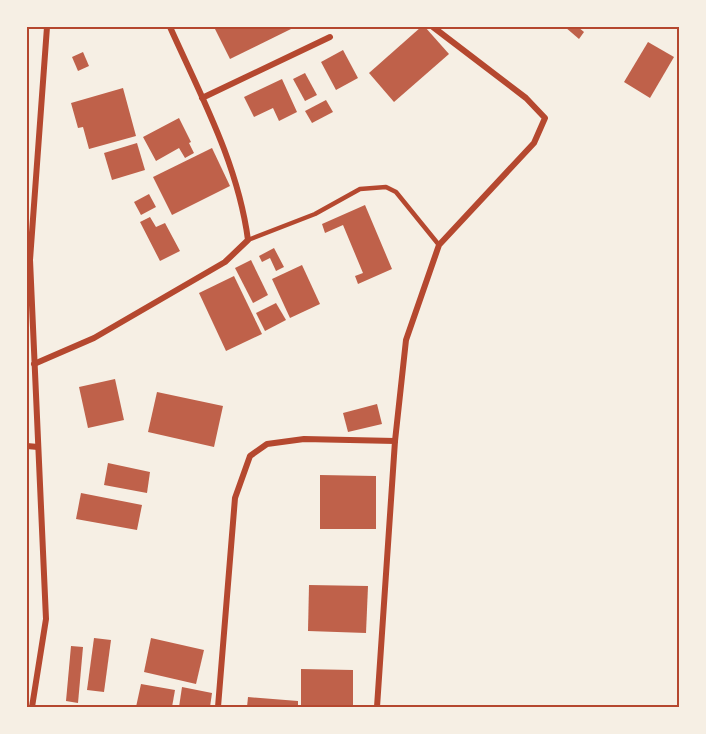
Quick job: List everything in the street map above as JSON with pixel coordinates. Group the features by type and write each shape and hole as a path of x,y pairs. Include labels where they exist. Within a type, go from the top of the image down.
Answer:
{"street":[{"path":"32,707 46,619 29,260 47,27"},
{"path":"34,364 94,338 225,262 248,240 243,202 230,161 170,27"},
{"path":"377,707 395,441 406,340 439,245 534,143 545,118 525,98 433,27"},
{"path":"202,98 330,37"},
{"path":"218,707 235,498 250,456 267,444 304,439 395,441"},
{"path":"27,446 38,447"}],"lane":[{"path":"248,240 315,214 360,189 386,188 396,192 439,245"}],"building":[{"path":"214,27 290,27 291,29 230,59"},
{"path":"421,27 425,27 449,54 394,102 369,73"},
{"path":"565,27 578,27 584,32 579,39"},
{"path":"648,42 674,57 650,98 624,82"},
{"path":"343,50 358,78 336,90 321,62"},
{"path":"83,52 89,66 78,71 72,57"},
{"path":"305,73 317,95 305,101 293,79"},
{"path":"282,79 297,112 279,121 273,108 254,117 244,97"},
{"path":"123,88 136,136 89,149 83,127 78,128 71,103"},
{"path":"326,100 333,112 312,123 305,111"},
{"path":"179,118 194,153 185,158 179,148 156,161 143,137"},
{"path":"137,143 145,170 112,180 104,153"},
{"path":"212,148 230,186 172,215 153,177"},
{"path":"149,194 156,207 141,215 134,202"},
{"path":"365,205 392,269 358,284 355,276 363,273 343,225 325,233 322,224"},
{"path":"150,217 156,227 165,223 180,251 160,261 140,222"},
{"path":"274,248 284,267 276,271 270,258 262,262 259,256"},
{"path":"251,260 268,295 253,303 235,268"},
{"path":"302,265 320,304 290,318 272,279"},
{"path":"234,276 262,334 226,351 199,293"},
{"path":"276,303 286,320 265,331 256,313"},
{"path":"115,379 124,420 88,428 79,387"},
{"path":"157,392 223,406 214,447 148,432"},
{"path":"377,404 382,424 348,432 343,413"},
{"path":"108,463 150,472 147,493 104,485"},
{"path":"320,475 376,476 376,529 320,529"},
{"path":"81,493 142,505 137,530 76,519"},
{"path":"309,585 368,586 366,633 308,631"},
{"path":"94,638 111,640 104,692 87,690"},
{"path":"151,638 204,650 196,684 144,672"},
{"path":"71,646 83,647 78,703 66,701"},
{"path":"301,669 353,670 353,707 301,707"},
{"path":"141,684 175,690 172,707 136,707"},
{"path":"182,687 212,693 210,707 179,707"},
{"path":"248,697 298,701 298,707 247,707"}]}
